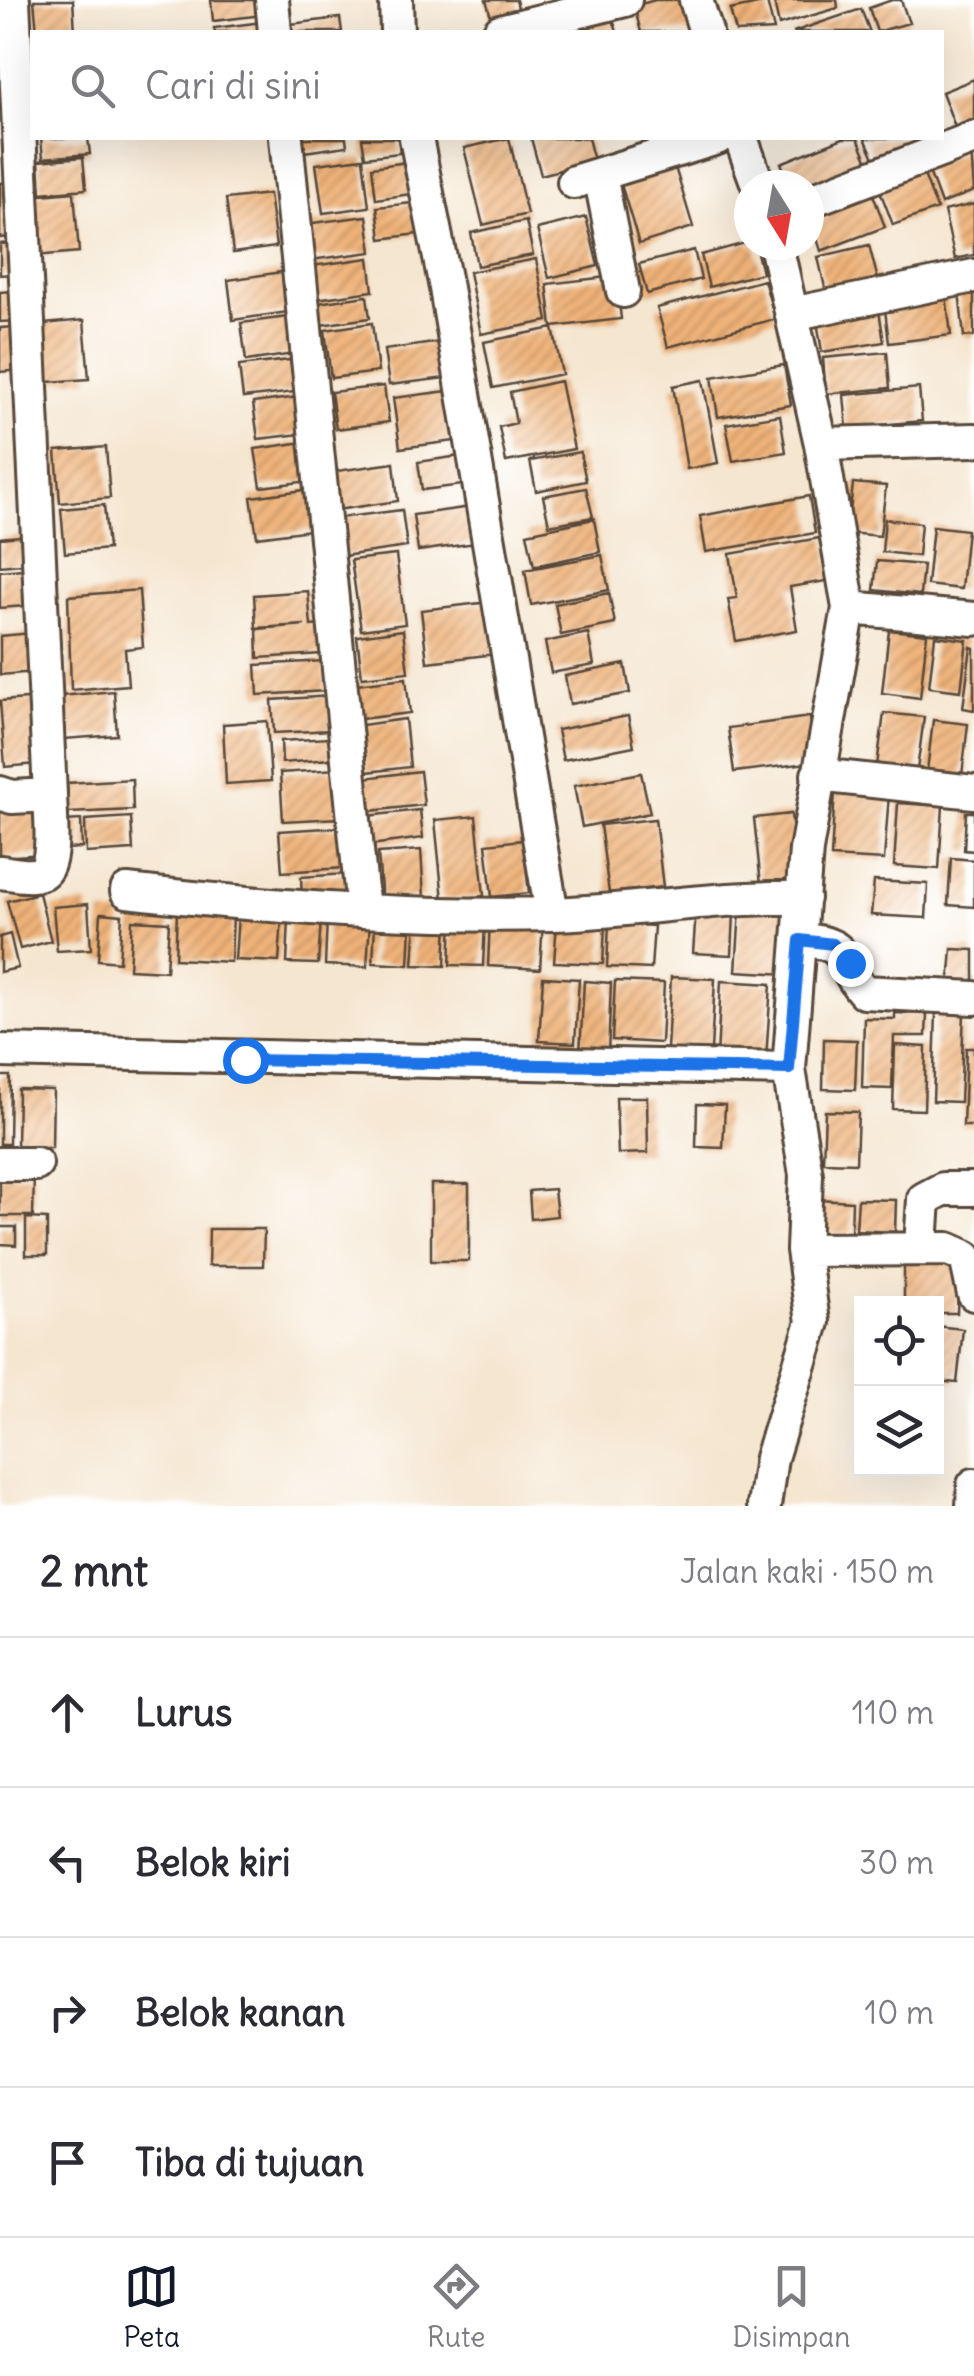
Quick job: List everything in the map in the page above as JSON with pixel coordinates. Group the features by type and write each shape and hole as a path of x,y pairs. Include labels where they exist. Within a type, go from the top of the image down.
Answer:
{"street":[{"path":"0,872 40,874 52,854 12,0"},
{"path":"272,0 276,30"},
{"path":"396,0 397,30"},
{"path":"504,30 625,0"},
{"path":"696,0 705,30"},
{"path":"824,196 974,138"},
{"path":"286,140 363,910"},
{"path":"416,140 446,288 552,914"},
{"path":"623,291 587,178 710,140"},
{"path":"742,140 753,170"},
{"path":"764,1506 772,1458 814,1322 803,1250 806,1176 789,1069 802,898 818,775 849,608 821,444 779,260"},
{"path":"792,314 974,276"},
{"path":"821,444 974,440"},
{"path":"849,608 974,619"},
{"path":"818,775 974,792"},
{"path":"0,793 12,798 50,795"},
{"path":"127,891 269,906 552,914 802,898"},
{"path":"800,940 822,942 840,950 864,992 974,998"},
{"path":"0,1051 789,1069"},
{"path":"0,1164 36,1164"},
{"path":"921,1246 924,1198 942,1188 974,1189"},
{"path":"803,1250 921,1246 966,1256 974,1294"},
{"path":"973,1506 974,1485"}],"building":[{"path":"34,0 73,0 75,30 37,30"},
{"path":"211,0 261,0 263,15 213,21"},
{"path":"486,0 516,0 519,12 492,20"},
{"path":"655,0 684,0 692,30 640,30 634,6"},
{"path":"837,0 838,8 779,25 774,2"},
{"path":"901,0 909,23 876,30 869,8"},
{"path":"767,2 774,30 735,30 730,10"},
{"path":"610,9 616,30 560,30"},
{"path":"861,9 869,30 799,30"},
{"path":"340,18 342,30 291,30 290,24"},
{"path":"263,22 264,30 214,30"},
{"path":"974,79 974,119 955,127 944,91"},
{"path":"41,140 88,140 90,154 43,158"},
{"path":"302,140 346,140 347,146 304,152"},
{"path":"362,140 398,140 400,153 365,157"},
{"path":"509,140 527,214 483,225 464,148"},
{"path":"532,140 589,140 594,161 541,175"},
{"path":"838,140 859,140 869,164 824,180 824,170 784,170 781,163"},
{"path":"866,140 924,140 875,160"},
{"path":"971,149 974,191 941,204 927,166"},
{"path":"83,157 86,189 41,193 39,161"},
{"path":"363,158 369,207 323,213 316,164"},
{"path":"414,161 418,193 376,199 372,167"},
{"path":"675,167 693,227 639,244 621,184"},
{"path":"921,167 937,209 893,225 877,183"},
{"path":"15,182 19,236 0,238 0,183"},
{"path":"871,189 885,227 824,250 824,206"},
{"path":"74,192 79,252 35,256 30,196"},
{"path":"269,194 276,247 233,253 226,199"},
{"path":"421,202 425,233 381,239 377,207"},
{"path":"974,204 974,255 955,259 944,211"},
{"path":"367,216 372,252 310,260 305,224"},
{"path":"586,217 598,266 549,278 537,229"},
{"path":"526,221 533,255 477,266 471,233"},
{"path":"11,243 13,274 0,275 0,244"},
{"path":"869,245 878,280 826,292 819,260 824,260 824,256"},
{"path":"734,246 734,260 759,260 762,273 709,287 701,255"},
{"path":"694,250 701,279 647,294 639,264"},
{"path":"369,258 373,291 316,299 312,266"},
{"path":"536,259 548,321 481,334 469,272"},
{"path":"282,272 288,312 233,320 228,280"},
{"path":"616,276 621,319 552,327 547,284"},
{"path":"764,280 775,319 668,347 657,308"},
{"path":"974,290 974,336 964,337 959,292"},
{"path":"13,291 16,321 0,322 0,292"},
{"path":"946,294 951,335 889,343 884,301"},
{"path":"367,296 370,318 313,326 310,304"},
{"path":"878,304 884,342 822,352 816,315"},
{"path":"288,317 294,354 246,361 241,323"},
{"path":"84,320 89,379 48,382 43,324"},
{"path":"372,323 378,372 331,378 325,330"},
{"path":"17,327 21,370 0,372 0,328"},
{"path":"553,328 562,374 493,388 484,342"},
{"path":"441,342 446,378 389,385 384,350"},
{"path":"887,352 890,388 826,394 823,358"},
{"path":"290,360 295,392 243,398 239,366"},
{"path":"784,365 791,405 718,417 712,377"},
{"path":"703,380 718,463 687,469 673,386"},
{"path":"560,381 574,449 506,462 499,427 516,423 510,392"},
{"path":"384,386 389,422 336,429 331,392"},
{"path":"919,388 922,421 847,428 844,395"},
{"path":"448,391 455,441 400,448 393,398"},
{"path":"306,396 310,433 258,439 253,403"},
{"path":"780,415 786,452 733,461 726,424"},
{"path":"304,442 310,481 261,487 255,449"},
{"path":"106,447 110,498 60,503 56,451"},
{"path":"580,452 586,481 536,491 530,461"},
{"path":"460,456 463,485 422,490 418,462"},
{"path":"394,463 398,501 336,510 330,472"},
{"path":"853,483 886,486 880,536 848,533"},
{"path":"586,488 593,517 549,525 543,496"},
{"path":"312,489 318,529 257,537 251,497"},
{"path":"809,496 815,533 706,552 700,516"},
{"path":"104,505 108,549 65,553 61,509"},
{"path":"471,507 476,543 418,551 413,515"},
{"path":"402,510 407,547 343,556 338,518"},
{"path":"594,519 600,552 534,566 527,533"},
{"path":"885,519 921,523 918,556 882,552"},
{"path":"933,526 967,530 961,589 927,585"},
{"path":"30,535 32,563 0,566 0,538"},
{"path":"825,537 832,580 790,587 797,630 736,641 728,599 737,598 730,554"},
{"path":"396,555 405,624 361,630 351,560"},
{"path":"602,555 609,590 531,605 525,570"},
{"path":"877,561 923,565 920,595 874,590"},
{"path":"22,569 25,606 0,608 0,571"},
{"path":"139,590 143,647 125,649 128,685 71,690 68,596"},
{"path":"308,591 311,626 321,625 322,654 258,658 257,629 305,625 256,628 254,595"},
{"path":"609,593 615,624 561,635 555,604"},
{"path":"490,602 496,654 427,662 421,610"},
{"path":"403,630 408,672 362,677 357,636"},
{"path":"889,630 927,634 920,698 882,693"},
{"path":"32,633 35,672 0,675 0,636"},
{"path":"588,633 594,665 551,673 545,642"},
{"path":"935,636 967,640 961,691 929,687"},
{"path":"971,647 974,648 974,710 963,708"},
{"path":"324,661 326,691 258,695 256,665"},
{"path":"625,664 630,693 570,704 565,676"},
{"path":"406,678 410,713 360,719 356,684"},
{"path":"114,691 117,735 64,739 60,696"},
{"path":"330,696 332,730 274,733 272,700"},
{"path":"41,698 47,763 5,767 0,701"},
{"path":"884,713 924,717 916,778 876,773"},
{"path":"628,716 634,746 563,760 557,730"},
{"path":"810,717 816,762 734,772 728,728"},
{"path":"405,719 410,767 367,772 362,725"},
{"path":"933,720 968,724 961,784 926,780"},
{"path":"267,721 271,781 226,784 223,724"},
{"path":"329,738 330,759 282,763 281,741"},
{"path":"337,769 340,818 283,821 280,773"},
{"path":"420,771 424,805 369,811 365,778"},
{"path":"641,773 650,813 582,827 574,786"},
{"path":"132,779 133,810 68,813 67,783"},
{"path":"835,791 889,794 884,860 831,857"},
{"path":"898,803 943,806 939,869 894,866"},
{"path":"42,805 45,854 0,857 0,807"},
{"path":"420,810 423,838 370,845 367,816"},
{"path":"966,812 974,812 974,851 964,850"},
{"path":"791,814 799,890 762,894 754,818"},
{"path":"476,816 484,896 443,900 435,820"},
{"path":"131,817 133,850 86,853 85,820"},
{"path":"655,819 663,887 609,893 600,825"},
{"path":"81,820 82,848 66,849 64,821"},
{"path":"342,827 344,868 282,872 279,831"},
{"path":"523,840 529,893 492,897 486,844"},
{"path":"421,850 424,897 382,901 378,853"},
{"path":"951,858 974,860 974,907 948,905"},
{"path":"346,874 347,898 302,901 301,877"},
{"path":"874,881 928,884 926,918 871,915"},
{"path":"39,893 51,941 20,949 7,901"},
{"path":"88,904 91,949 57,951 53,907"},
{"path":"740,909 791,912 787,974 736,971"},
{"path":"696,911 734,913 732,955 693,953"},
{"path":"177,912 233,915 231,962 175,959"},
{"path":"101,913 122,915 119,962 98,960"},
{"path":"238,915 282,917 279,962 235,960"},
{"path":"289,918 321,919 318,964 287,963"},
{"path":"327,918 370,921 367,967 325,965"},
{"path":"490,918 543,921 540,969 488,966"},
{"path":"416,919 447,921 445,966 413,965"},
{"path":"452,919 485,921 483,966 450,965"},
{"path":"132,920 169,922 166,971 129,969"},
{"path":"557,923 605,925 603,964 554,962"},
{"path":"609,923 654,926 651,969 607,967"},
{"path":"375,924 411,926 409,965 373,963"},
{"path":"10,934 18,968 0,972 0,937"},
{"path":"952,949 974,950 974,986 949,985"},
{"path":"543,977 579,979 575,1043 539,1041"},
{"path":"671,977 715,979 711,1051 667,1049"},
{"path":"584,981 611,983 608,1054 580,1052"},
{"path":"615,981 664,983 661,1043 612,1040"},
{"path":"721,981 771,984 766,1060 717,1057"},
{"path":"936,1012 964,1013 960,1102 933,1101"},
{"path":"895,1013 927,1014 926,1036 894,1036 892,1089 862,1088 864,1018 895,1019"},
{"path":"824,1039 857,1040 855,1090 823,1089"},
{"path":"895,1045 926,1047 924,1110 893,1109"},
{"path":"966,1048 974,1048 974,1126 963,1126"},
{"path":"0,1076 10,1076 9,1144 0,1144"},
{"path":"18,1089 53,1090 52,1148 17,1148"},
{"path":"616,1097 647,1097 648,1153 618,1154"},
{"path":"697,1104 725,1105 723,1148 696,1147"},
{"path":"825,1111 858,1112 856,1163 823,1162"},
{"path":"0,1174 34,1174 33,1216 0,1216"},
{"path":"431,1184 469,1184 469,1261 431,1261"},
{"path":"554,1189 557,1216 531,1219 529,1191"},
{"path":"817,1199 852,1201 851,1234 815,1233"},
{"path":"858,1199 896,1200 895,1232 856,1230"},
{"path":"26,1218 47,1219 47,1255 26,1255"},
{"path":"0,1227 16,1227 16,1245 0,1244"},
{"path":"209,1229 264,1229 263,1266 208,1266"},
{"path":"904,1259 959,1260 957,1313 944,1313 944,1296 904,1296"},
{"path":"944,1327 963,1329 957,1383 944,1382"}],"route":[{"path":"245,1060 789,1069 800,940 833,944 850,963"}]}
